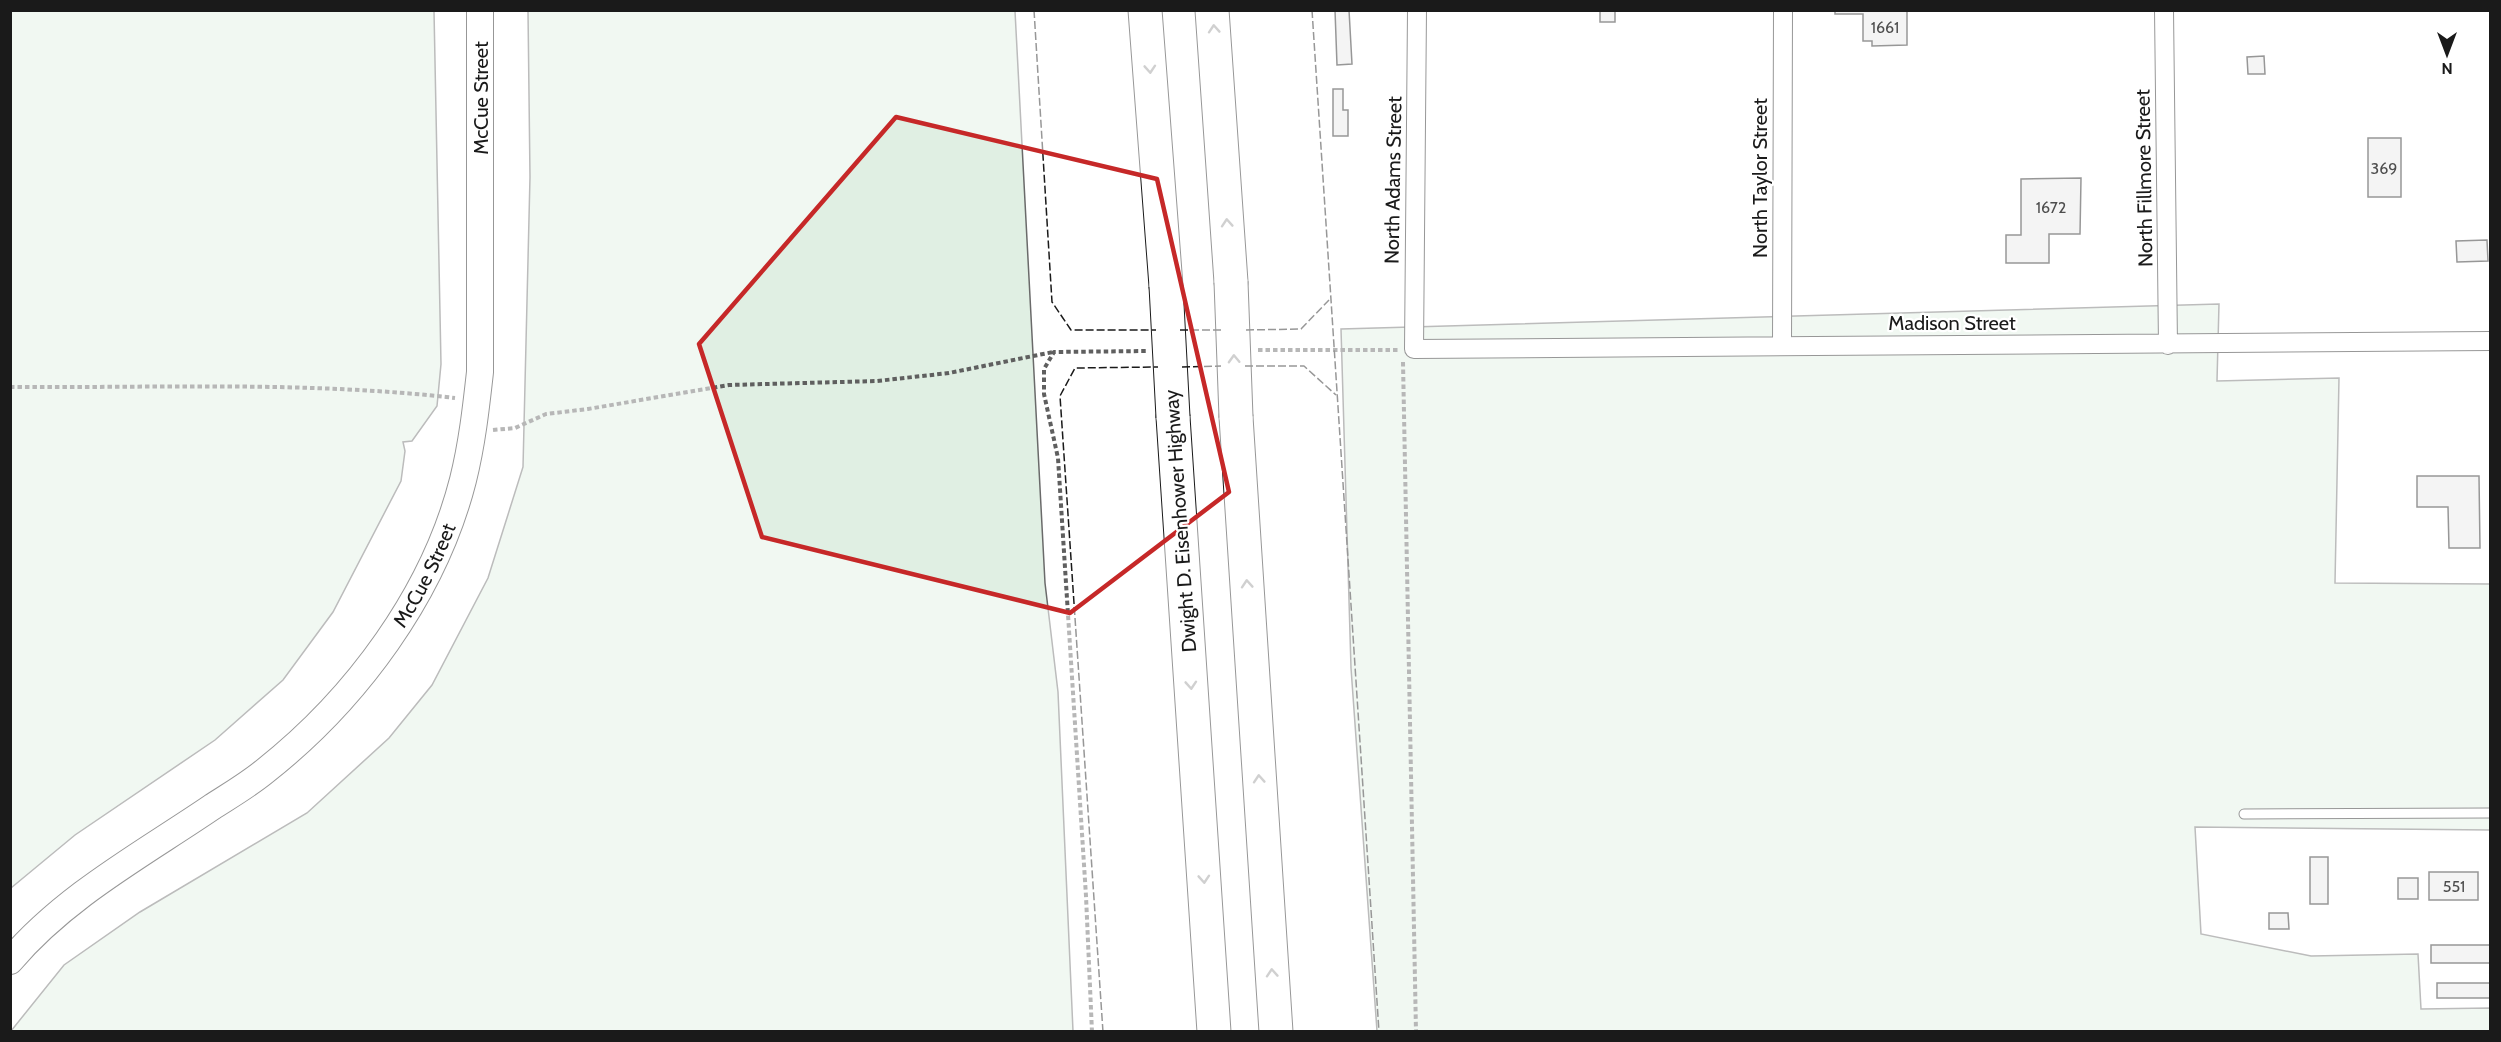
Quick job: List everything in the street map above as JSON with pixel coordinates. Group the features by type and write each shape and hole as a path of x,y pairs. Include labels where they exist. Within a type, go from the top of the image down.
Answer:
{"highway":[{"name":"Dwight D. Eisenhower Highway","path":"1145,10 1166,286 1214,1032"},
{"path":"1212,10 1231,282 1236,417 1276,1032"}],"main road":[{"name":"McCue Street","path":"10,961 63,910 264,772 313,728 355,683 393,632 424,580 448,526 463,480 477,400 482,296 480,10"}],"street":[{"name":"North Adams Street","path":"1414,349 1417,10"},
{"name":"North Taylor Street","path":"1782,346 1783,10"},
{"name":"North Fillmore Street","path":"2164,10 2168,345"},
{"name":"Madison Street","path":"1414,349 2490,341"}],"lane":[{"path":"2244,814 2490,813"}],"path":[{"path":"1252,351 1403,350 1416,1032"},
{"path":"473,431 515,428 546,414 599,408 729,386 877,381 949,373 1054,352 1148,351"},
{"path":"1054,352 1044,369 1044,394 1058,458 1086,896 1092,1032"},
{"path":"10,387 337,389 394,391 477,400"}],"highlighted area":[{"path":"896,117 1157,179 1229,492 1070,613 762,537 699,344"}],"green space":[{"path":"11,10 434,11 441,364 437,406 412,441 403,442 405,451 401,481 333,612 283,680 215,740 75,835 11,888"},
{"path":"528,11 1015,11 1045,583 1058,692 1073,1031 11,1031 64,965 140,912 307,813 389,738 432,685 488,578 523,467 530,177"},
{"path":"2219,304 2217,381 2339,378 2335,583 2490,584 2490,830 2195,827 2201,934 2311,956 2418,954 2421,1009 2490,1008 2490,1031 1377,1031 1351,668 1341,329"}],"building":[{"path":"1335,10 1349,10 1352,64 1337,65"},
{"path":"1600,10 1615,10 1615,22 1600,22"},
{"path":"1835,10 1907,10 1907,45 1872,46 1872,41 1863,41 1863,14 1835,14"},
{"path":"2264,56 2265,74 2248,74 2247,57"},
{"path":"1333,89 1343,89 1343,110 1348,110 1348,136 1333,136"},
{"path":"2368,138 2401,138 2401,197 2368,197"},
{"path":"2081,178 2080,234 2049,234 2049,263 2006,263 2006,235 2021,235 2021,179"},
{"path":"2487,240 2488,261 2457,262 2456,241"},
{"path":"2417,476 2479,476 2480,548 2449,548 2448,507 2417,507"},
{"path":"2310,857 2328,857 2328,904 2310,904"},
{"path":"2429,872 2478,872 2478,900 2429,900"},
{"path":"2398,878 2418,878 2418,899 2398,899"},
{"path":"2269,913 2288,913 2289,929 2269,929"},
{"path":"2431,945 2490,945 2490,963 2431,963"},
{"path":"2437,983 2490,983 2490,998 2437,998"}],"fence":[{"path":"1034,10 1052,302 1071,330 1156,330"},
{"path":"1312,10 1379,1032"},
{"path":"1246,330 1301,329 1329,300"},
{"path":"1180,330 1222,330"},
{"path":"1182,367 1221,366"},
{"path":"1245,366 1304,366 1336,395"},
{"path":"1103,1032 1060,396 1075,368 1158,367"}]}
